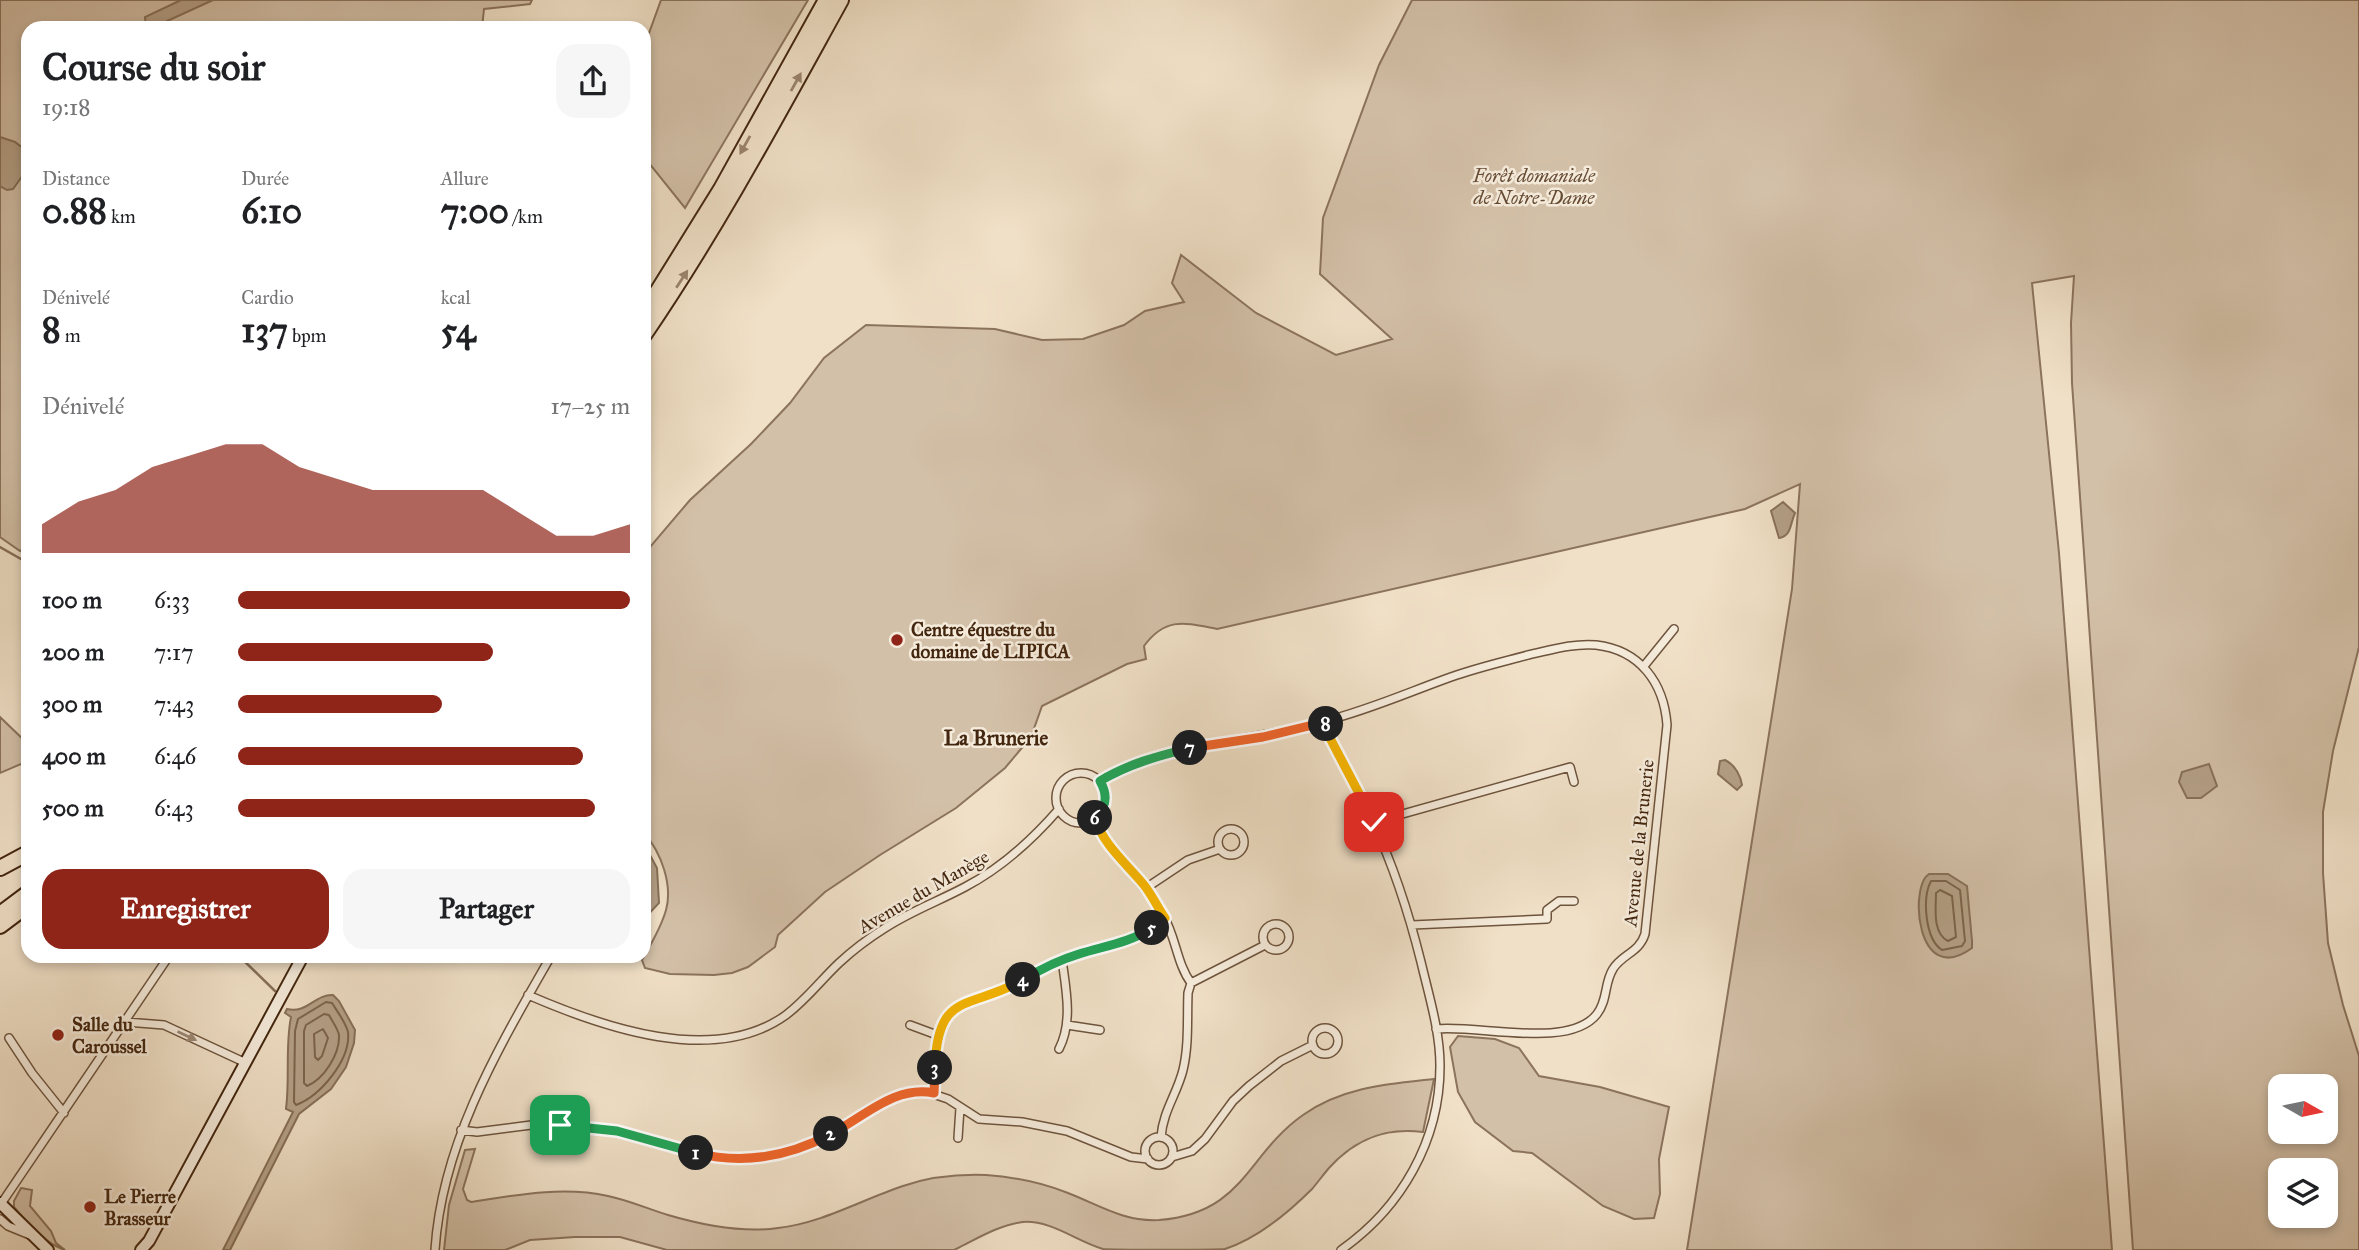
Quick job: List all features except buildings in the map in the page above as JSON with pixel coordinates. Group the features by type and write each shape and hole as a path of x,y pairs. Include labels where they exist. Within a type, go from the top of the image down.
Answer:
{"highway":[{"path":"651,302 721,189 826,0"},
{"path":"651,325 684,277 732,197 841,0"},
{"path":"0,869 21,857"},
{"path":"0,914 21,898"},
{"path":"0,926 21,910"}],"main road":[{"path":"141,1250 148,1245 299,963"},
{"path":"0,1204 33,1242 48,1250"}],"street":[{"path":"1644,666 1674,629"},
{"name":"Avenue de la Brunerie","path":"1100,781 1118,770 1147,759 1200,745 1263,737 1325,722 1455,676 1560,648 1604,646 1622,652 1644,666 1663,697 1667,725 1645,934 1641,944 1614,967 1602,1007 1591,1021 1582,1027 1539,1033 1449,1027 1436,1029"},
{"path":"1325,722 1331,740 1374,822 1412,925 1436,1029 1440,1064 1438,1100 1423,1151 1409,1178 1371,1226 1340,1250"},
{"path":"1374,822 1570,767 1574,782"},
{"path":"1085,773 1100,781 1106,797 1105,805 1095,819 1079,823 1063,816 1056,794 1062,781 1068,776 1085,773"},
{"name":"Avenue du Manège","path":"528,995 602,1022 683,1040 715,1041 752,1034 793,1009 868,940 909,914 966,886 1013,855 1059,809"},
{"path":"1095,819 1100,833 1146,888 1165,918 1191,983 1188,993 1185,1059 1163,1119 1161,1137"},
{"path":"1146,888 1188,860 1220,849"},
{"path":"1412,925 1547,919 1547,910 1559,901 1573,901"},
{"path":"934,1093 937,1035 945,1018 956,1007 1009,987 1046,966 1128,941 1142,935 1165,918"},
{"path":"1191,983 1265,945"},
{"path":"1059,1049 1067,1025 1062,961"},
{"path":"0,1204 164,963"},
{"path":"435,1250 444,1189 461,1130 490,1066 547,963"},
{"path":"125,1022 164,1025 246,1063"},
{"path":"1067,1025 1100,1030"},
{"path":"910,1026 937,1035"},
{"path":"9,1038 32,1073 64,1112"},
{"path":"1161,1137 1149,1142 1145,1150 1153,1164 1167,1163 1172,1157 1192,1152 1233,1101 1249,1086 1281,1062 1313,1045"},
{"path":"461,1130 477,1132 539,1124 592,1127 640,1136 706,1156 763,1158 805,1147 851,1124 884,1102 905,1093 923,1091 934,1093 979,1119 1022,1122 1067,1131 1131,1157 1148,1159"},
{"path":"958,1138 960,1108"},
{"path":"1161,1137 1171,1145 1172,1157"},
{"path":"0,1219 33,1242"}],"green space":[{"path":"0,0 532,0 530,4 484,9 483,21 21,21 21,550 0,537"},
{"path":"661,0 808,0 685,208 651,166 651,28"},
{"name":"Forêt domaniale de Notre-Dame","path":"1412,0 2359,0 2359,647 2333,751 2323,812 2323,873 2328,943 2359,1056 2359,1250 2133,1250 2072,383 2071,323 2074,276 2032,283 2059,553 2112,1250 1687,1250 1792,589 1800,484 1745,509 1217,629 1186,624 1169,626 1152,636 1144,646 1146,659 1127,664 1042,706 1031,737 1005,768 956,808 825,892 778,935 775,947 748,967 732,973 714,975 670,974 645,968 643,963 651,963 651,945 664,917 668,900 664,869 651,842 651,546 690,500 751,444 790,403 824,358 866,325 995,329 1042,340 1083,339 1124,325 1145,311 1184,302 1172,283 1181,255 1256,313 1336,355 1392,339 1320,274 1323,218 1379,65"},
{"path":"0,717 21,737 21,764 0,773"},
{"path":"1458,1036 1495,1039 1519,1048 1539,1076 1600,1087 1669,1107 1659,1159 1660,1194 1654,1218 1634,1219 1603,1206 1532,1153 1513,1151 1475,1122 1458,1092 1450,1047"},
{"path":"1434,1079 1423,1132 1396,1131 1372,1137 1349,1149 1283,1216 1261,1232 1225,1249 1103,1249 1044,1224 1023,1222 996,1230 954,1250 667,1250 620,1237 575,1237 530,1240 505,1250 444,1250 449,1205 465,1150 475,1149 463,1189 467,1200 471,1202 540,1193 591,1193 695,1222 737,1229 765,1229 810,1221 923,1180 986,1175 1038,1183 1123,1216 1159,1220 1188,1215 1210,1206 1242,1180 1284,1131 1303,1115 1333,1098 1366,1088"},
{"path":"21,1188 32,1190 30,1206 51,1231 56,1243 65,1250 44,1238 14,1207"}],"water":[{"path":"181,0 213,0 167,21 145,21 145,17"},
{"path":"0,137 21,147 21,178 13,189 7,190 0,186"},
{"path":"1783,502 1795,513 1788,532 1779,538 1771,511"},
{"path":"1725,760 1734,767 1740,777 1742,785 1737,790 1718,774 1720,761"},
{"path":"2209,764 2217,786 2201,798 2187,798 2179,782 2182,772"},
{"path":"651,857 657,868 659,903 651,912"},
{"path":"1929,874 1948,874 1967,886 1972,948 1953,957 1939,955 1929,946 1922,931 1919,896 1923,882"},
{"path":"333,995 355,1030 354,1043 346,1067 331,1089 299,1114 230,1250 223,1250 293,1112 286,1109 291,1017 285,1013 287,1009 300,1009 321,997"}],"waterway":[{"path":"0,547 21,559"},
{"path":"246,963 275,991"}],"place":[{"name":"Centre équestre du domaine de LIPICA","path":"897,640"},
{"name":"Salle du Caroussel","path":"58,1035"},
{"name":"Le Pierre Brasseur","path":"90,1207"}],"district":[{"name":"La Brunerie","path":"996,738"}],"route":[{"path":"560,1125 617,1131 706,1156 763,1158 805,1147 905,1093 934,1093 937,1035 949,1012 965,1002 1009,987 1046,966 1142,935 1165,918 1146,888 1100,833 1095,819 1105,805 1106,797 1100,781 1118,770 1147,759 1200,745 1263,737 1325,722 1331,740 1374,822"}]}
